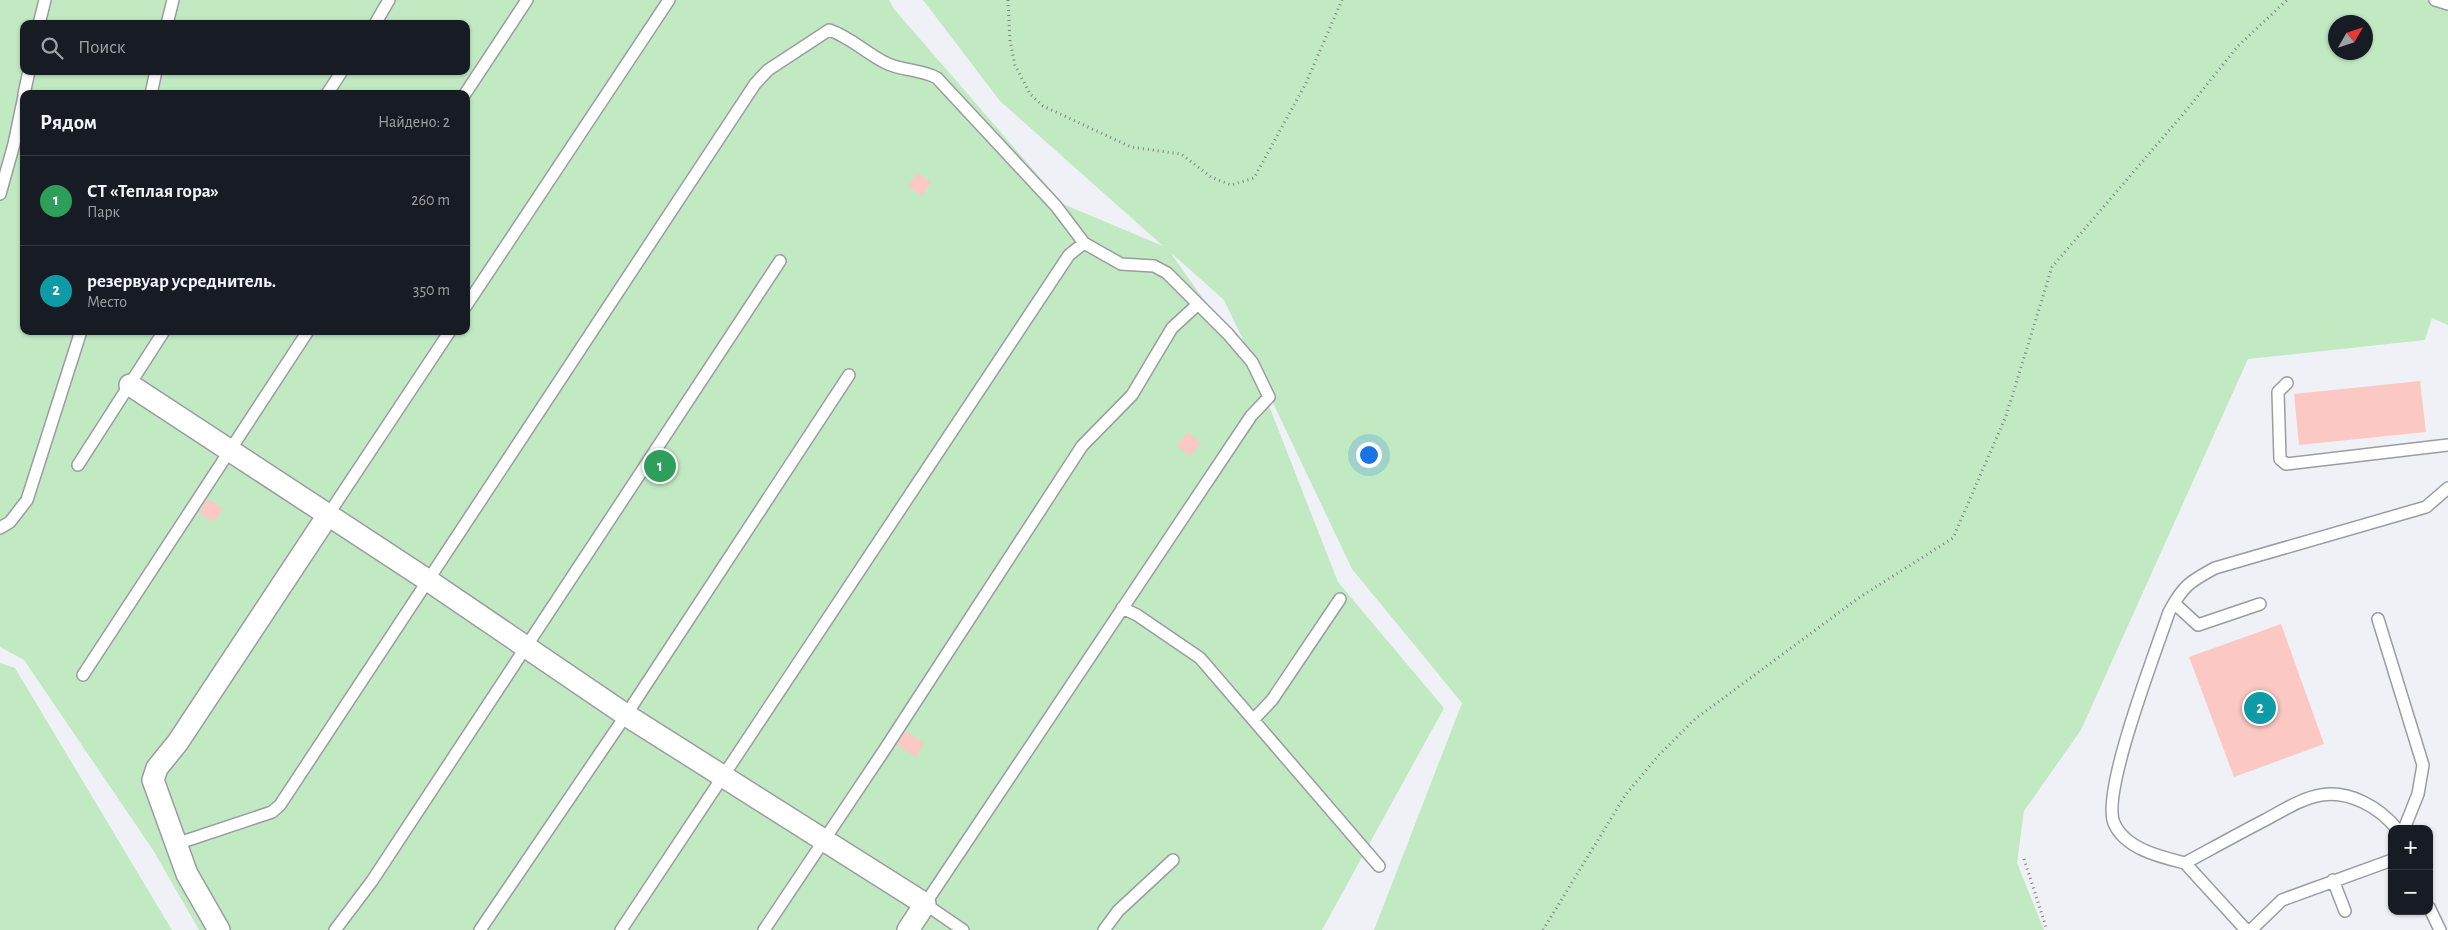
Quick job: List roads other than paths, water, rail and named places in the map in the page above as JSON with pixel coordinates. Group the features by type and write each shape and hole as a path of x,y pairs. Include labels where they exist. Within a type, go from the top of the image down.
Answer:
{"street":[{"path":"130,385 429,581 626,715 926,904 908,930"},
{"path":"219,930 187,874 153,780 157,768 178,742 328,515"}],"lane":[{"path":"40,20 45,0"},
{"path":"168,20 173,0"},
{"path":"377,20 389,0"},
{"path":"468,90 527,0"},
{"path":"470,300 669,0"},
{"path":"2434,0 2448,4"},
{"path":"176,844 272,812 280,805 755,84 768,70 829,30 842,34 885,63 902,69 928,73 937,78 1056,206 1084,243 1121,264 1154,266 1167,272 1197,305 1228,334 1252,362 1269,397 1251,416 926,904 963,930"},
{"path":"25,90 28,75"},
{"path":"151,90 155,75"},
{"path":"330,90 339,75"},
{"path":"0,194 20,115"},
{"path":"621,930 722,776 774,702 925,469 1069,255 1084,243"},
{"path":"335,930 372,881 780,260"},
{"path":"764,930 885,749 1082,446 1132,395 1172,328 1197,305"},
{"path":"0,528 10,522 27,500 80,335"},
{"path":"78,464 161,335"},
{"path":"83,674 305,335"},
{"path":"328,515 447,335"},
{"path":"480,930 626,715 849,375"},
{"path":"2287,383 2278,392 2280,459 2286,464 2448,445"},
{"path":"2246,930 2184,864 2149,853 2127,839 2114,825 2111,812 2115,776 2169,612 2188,582 2215,568 2426,507 2448,488"},
{"path":"1254,719 1272,700 1340,599"},
{"path":"2174,603 2198,625 2260,604"},
{"path":"1122,608 1137,615 1200,658 1379,866"},
{"path":"2378,619 2422,766 2418,794 2406,825"},
{"path":"2184,864 2288,807 2321,794 2345,796 2362,801 2384,813 2394,825"},
{"path":"1104,930 1118,911 1172,860"},
{"path":"2251,930 2282,900 2388,861"},
{"path":"2334,880 2344,911"},
{"path":"2433,915 2440,930"}],"place":[{"name":"СТ «Теплая гора»","path":"660,466"},
{"name":"резервуар усреднитель.","path":"2260,708"}]}
